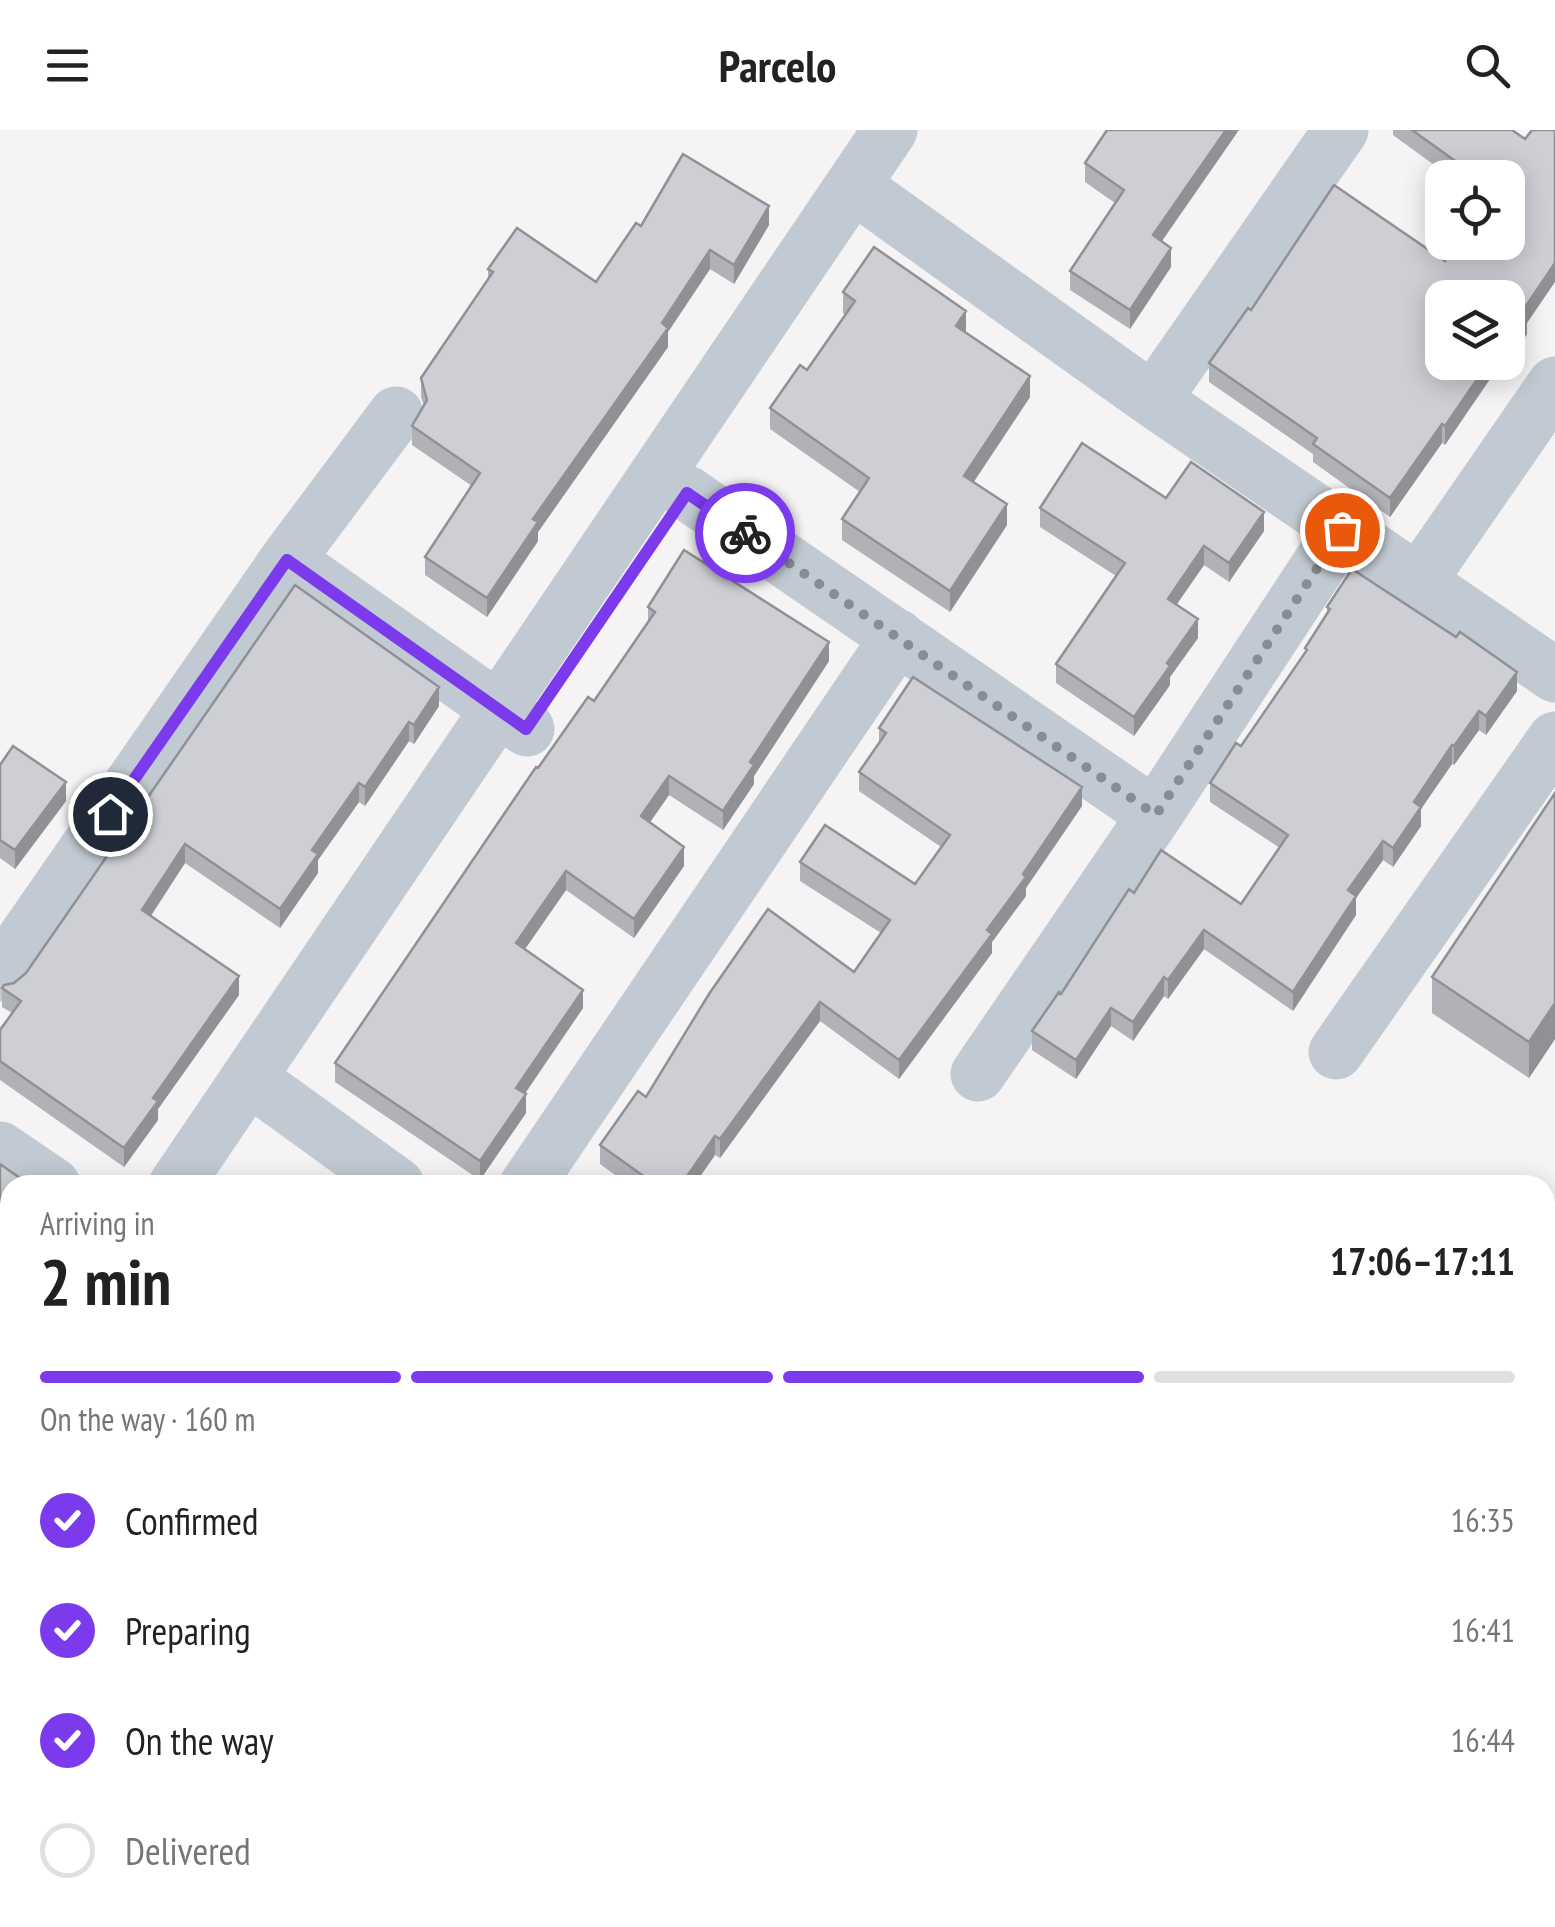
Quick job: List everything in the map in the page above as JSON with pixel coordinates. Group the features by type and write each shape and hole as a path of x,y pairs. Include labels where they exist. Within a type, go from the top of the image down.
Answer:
{"street":[{"path":"185,1175 262,1088 513,720 890,130"},
{"path":"513,720 687,493 870,197 917,130"},
{"path":"1153,400 1341,130"},
{"path":"870,197 1153,400 1555,675"},
{"path":"1418,582 1555,384"},
{"path":"0,974 287,560 396,414"},
{"path":"687,493 1156,815"},
{"path":"978,1074 1156,815 1342,530"},
{"path":"287,560 513,720"},
{"path":"534,1175 898,637"},
{"path":"1336,1052 1555,739"},
{"path":"221,1175 262,1088"},
{"path":"262,1088 383,1175"},
{"path":"0,1149 38,1175"}],"building":[{"path":"1107,130 1226,130 1153,235 1171,248 1130,310 1070,271 1124,190 1085,163"},
{"path":"1412,130 1512,130 1525,139 1532,130 1555,130 1555,263 1525,308 1525,280 1425,280 1425,380 1477,380 1390,498 1313,444 1317,438 1209,363 1248,308 1251,310 1334,185 1425,247 1425,260 1525,260 1525,160 1454,160"},
{"path":"683,154 769,206 734,265 710,250 662,323 668,328 533,519 538,522 487,598 425,557 480,473 412,426 427,400 421,378 493,272 488,269 517,228 596,282 636,223 641,226"},
{"path":"874,247 966,311 956,326 1030,376 964,476 1007,504 950,591 842,519 869,478 770,408 800,365 807,370 855,301 843,292"},
{"path":"1082,443 1166,498 1191,462 1264,512 1229,563 1204,546 1168,599 1198,619 1134,717 1056,664 1125,563 1040,508"},
{"path":"684,550 829,642 750,762 754,765 723,811 669,776 641,816 684,847 634,919 566,871 516,943 583,990 516,1088 526,1094 480,1161 335,1063 536,767 588,697 594,701 655,612 648,607"},
{"path":"1352,569 1456,637 1460,632 1517,672 1486,716 1479,711 1452,745 1414,802 1421,807 1393,848 1383,841 1348,890 1356,896 1293,992 1204,930 1133,1022 1111,1008 1076,1060 1032,1031 1061,994 1129,889 1134,893 1161,850 1241,904 1288,835 1210,783 1236,743 1241,746 1307,650 1330,609 1327,607"},
{"path":"295,585 439,687 414,725 409,722 365,787 359,783 312,850 318,854 280,909 185,844 142,910 239,976 153,1098 158,1101 124,1148 0,1061 0,1030 21,1001 2,988 26,973"},
{"path":"913,677 1082,787 1023,874 1026,877 987,930 992,934 899,1060 820,1002 720,1139 715,1136 688,1175 642,1175 600,1145 638,1091 646,1097 709,994 768,909 854,972 890,920 800,862 825,825 915,884 950,835 859,772 886,733 879,728"},
{"path":"13,746 66,782 15,850 0,840 0,765"},
{"path":"1555,793 1555,1003 1529,1042 1432,977"},
{"path":"0,1164 16,1175 0,1175"}],"way so far":[{"path":"745,533 1156,815 1342,530"}],"route":[{"path":"110,814 287,560 526,729 687,493 745,533"}]}
